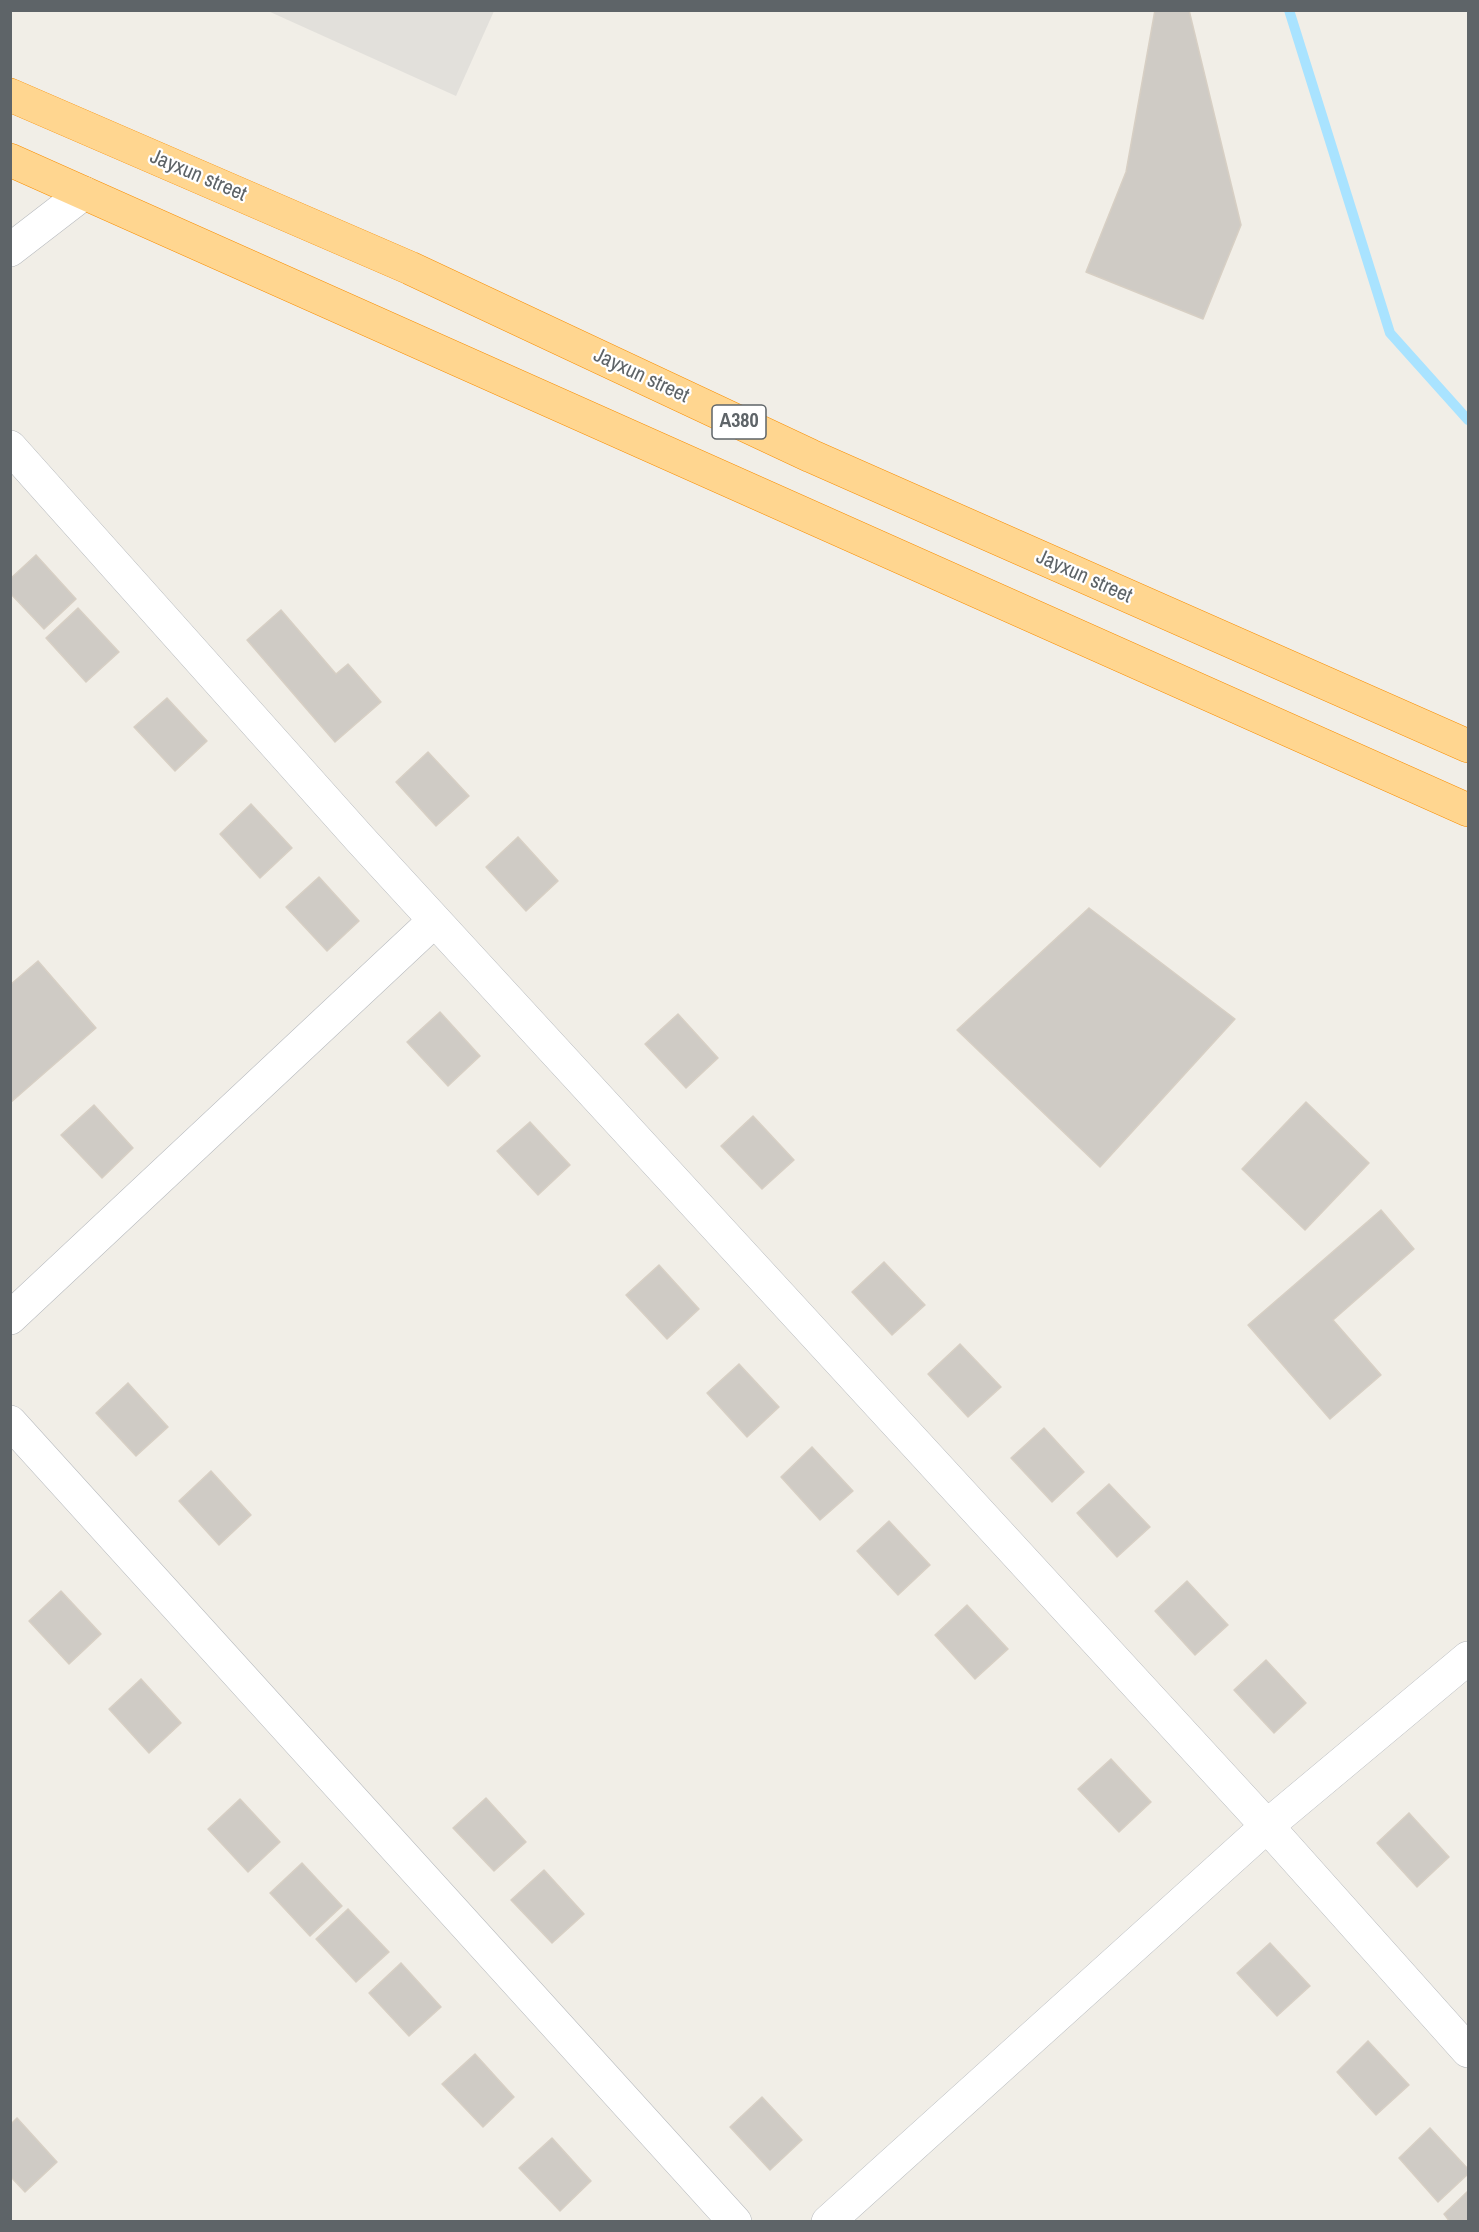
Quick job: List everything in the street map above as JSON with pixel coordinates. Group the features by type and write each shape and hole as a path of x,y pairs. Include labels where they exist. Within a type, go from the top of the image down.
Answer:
{"highway":[{"name":"Jayxun street","path":"10,95 410,268 811,456 1468,746"},
{"name":"A380","path":"10,160 1468,810"}],"street":[{"path":"10,250 84,193"},
{"path":"10,447 434,921 1267,1826 1468,2051"},
{"path":"10,1318 434,921"},
{"path":"10,1422 735,2222"},
{"path":"828,2222 1267,1826 1468,1658"}],"shaded area":[{"path":"268,11 494,11 456,96"}],"building":[{"path":"1155,10 1189,10 1241,225 1203,319 1086,272 1126,172"},
{"path":"36,555 76,599 44,629 10,593 10,579"},
{"path":"78,608 119,652 86,682 46,638"},
{"path":"281,610 336,674 348,664 381,702 335,742 247,640"},
{"path":"167,698 207,741 175,771 134,727"},
{"path":"428,752 469,796 436,826 396,782"},
{"path":"251,804 292,848 260,878 220,834"},
{"path":"518,837 558,881 526,911 486,867"},
{"path":"319,877 359,921 327,951 286,907"},
{"path":"1089,908 1235,1019 1100,1167 957,1030"},
{"path":"38,961 96,1028 10,1103 10,985"},
{"path":"440,1012 480,1056 448,1086 407,1042"},
{"path":"678,1014 718,1058 686,1088 645,1044"},
{"path":"1306,1102 1369,1163 1305,1230 1242,1169"},
{"path":"94,1105 133,1148 102,1178 61,1135"},
{"path":"753,1116 794,1160 762,1189 721,1146"},
{"path":"530,1122 570,1165 538,1195 497,1151"},
{"path":"1381,1210 1414,1249 1333,1320 1381,1375 1330,1419 1248,1325"},
{"path":"884,1262 925,1305 892,1335 852,1292"},
{"path":"659,1265 699,1309 667,1339 626,1295"},
{"path":"960,1344 1001,1387 968,1417 928,1374"},
{"path":"739,1364 779,1407 747,1437 707,1393"},
{"path":"128,1383 168,1427 136,1456 96,1413"},
{"path":"1044,1428 1084,1472 1052,1502 1011,1458"},
{"path":"812,1447 853,1491 820,1520 781,1477"},
{"path":"211,1471 251,1515 219,1545 179,1501"},
{"path":"1109,1484 1150,1527 1117,1557 1077,1513"},
{"path":"889,1521 930,1565 898,1595 857,1551"},
{"path":"1187,1581 1228,1625 1195,1655 1155,1611"},
{"path":"61,1591 101,1634 69,1664 29,1621"},
{"path":"967,1605 1008,1649 975,1679 935,1635"},
{"path":"1266,1660 1306,1703 1274,1733 1234,1690"},
{"path":"141,1679 181,1723 149,1753 109,1709"},
{"path":"1111,1759 1151,1802 1119,1832 1078,1789"},
{"path":"486,1798 526,1842 494,1871 453,1828"},
{"path":"240,1799 280,1842 248,1872 208,1829"},
{"path":"1409,1813 1449,1857 1417,1887 1377,1843"},
{"path":"302,1863 342,1906 310,1936 270,1893"},
{"path":"544,1870 584,1914 552,1943 511,1900"},
{"path":"348,1909 389,1952 356,1982 316,1939"},
{"path":"1270,1943 1310,1986 1277,2016 1237,1973"},
{"path":"401,1963 441,2007 409,2036 369,1993"},
{"path":"1368,2041 1409,2085 1376,2115 1337,2072"},
{"path":"475,2054 514,2097 483,2127 442,2084"},
{"path":"762,2097 802,2140 770,2170 730,2127"},
{"path":"17,2118 57,2162 25,2192 10,2176 10,2125"},
{"path":"1430,2128 1468,2169 1468,2174 1438,2202 1399,2158"},
{"path":"552,2138 591,2181 560,2211 519,2168"},
{"path":"1468,2191 1468,2222 1450,2222 1444,2214"}],"waterway":[{"path":"1289,10 1390,333 1468,420"}]}
